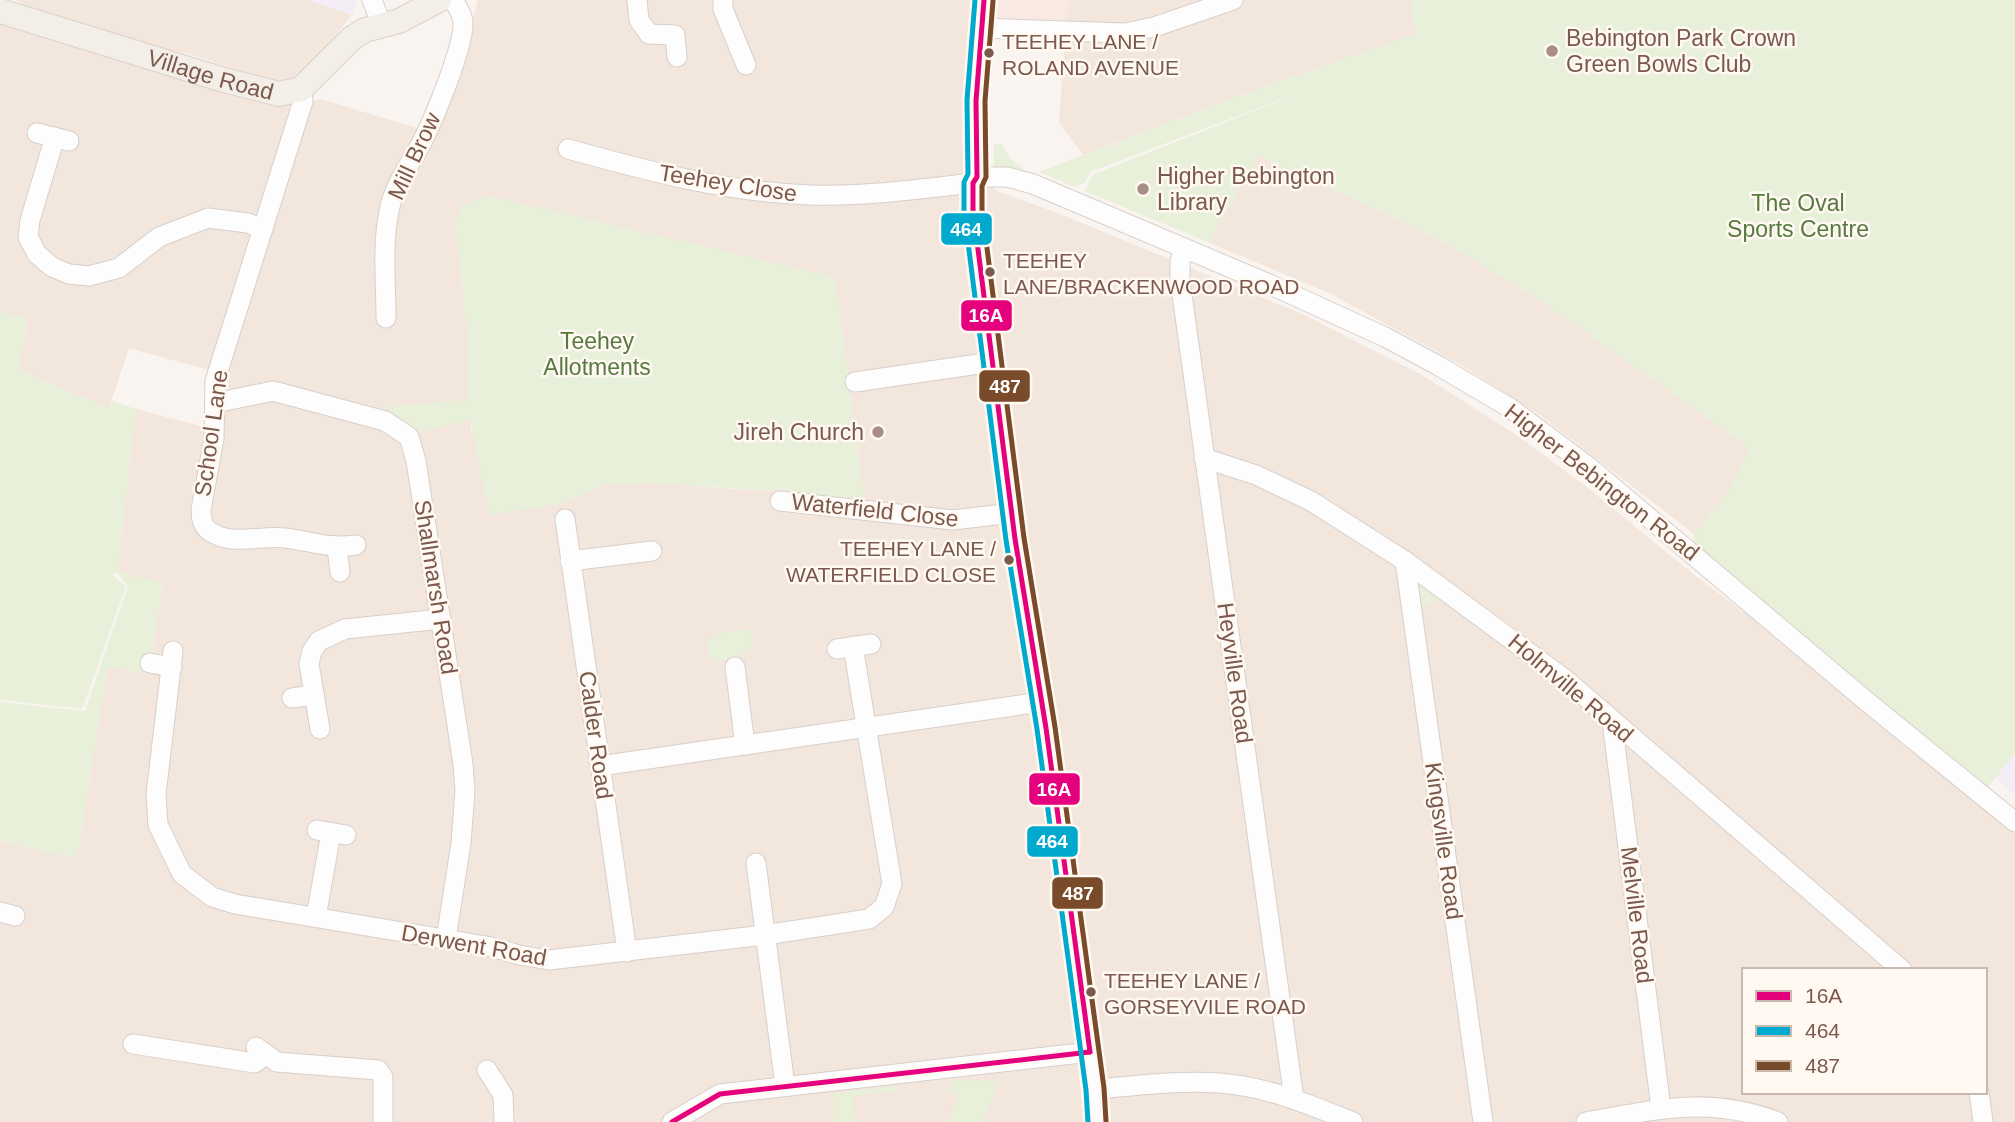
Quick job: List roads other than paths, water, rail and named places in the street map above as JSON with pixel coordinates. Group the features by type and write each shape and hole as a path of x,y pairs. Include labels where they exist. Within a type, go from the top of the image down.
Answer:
{"main road":[{"name":"Village Road","path":"0,11 224,80 279,94 301,89 314,79 352,38 365,30 399,21 439,0"}],"street":[{"path":"372,0 382,26"},
{"name":"Mill Brow","path":"386,318 389,210 395,188 427,131 458,50 463,22 457,5 452,0"},
{"path":"637,0 639,20 649,34 675,35 677,57"},
{"path":"984,0 976,101 973,210 1012,513 1090,1052 1097,1122"},
{"path":"981,28 1125,33 1154,27 1233,0"},
{"path":"723,5 746,65"},
{"name":"School Lane","path":"301,89 303,101 215,381 214,438 201,510 202,522 209,531 231,538 287,538 347,546 340,572"},
{"path":"54,137 30,220 28,237 37,254 61,271 89,276 119,268 159,237 208,218 248,223 263,229"},
{"name":"Teehey Close","path":"568,150 678,178 763,192 812,195 875,192 975,180"},
{"name":"Higher Bebington Road","path":"975,180 1007,177 1033,184 1185,248 1385,337 1510,408 1589,467 2015,822"},
{"name":"Heyville Road","path":"1185,248 1180,261 1180,280 1294,1099"},
{"path":"855,382 992,362"},
{"name":"Shallmarsh Road","path":"215,402 273,391 385,421 409,437 416,461 463,764 461,843 446,939"},
{"name":"Holmville Road","path":"1204,458 1256,475 1311,501 1405,561 1513,639 1566,680 1900,968"},
{"name":"Waterfield Close","path":"780,501 953,520 1012,513"},
{"name":"Calder Road","path":"565,519 627,952"},
{"path":"570,561 652,552"},
{"name":"Kingsville Road","path":"1405,561 1483,1122"},
{"path":"320,729 309,664 312,651 319,641 345,629 440,619"},
{"name":"Derwent Road","path":"149,663 172,659 156,794 156,816 166,845 182,874 201,890 223,901 446,939 549,960 765,935 869,919 884,907 892,884 854,647"},
{"path":"733,667 745,745"},
{"path":"292,698 313,695"},
{"path":"600,766 1041,702"},
{"name":"Melville Road","path":"1612,721 1661,1108"},
{"path":"316,917 331,833"},
{"path":"757,863 785,1086"},
{"path":"133,1044 256,1063 261,1051 277,1062 378,1070 383,1077 383,1122"},
{"path":"672,1122 720,1094 1090,1052"},
{"path":"487,1070 503,1095 504,1122"},
{"path":"1095,1089 1220,1083 1294,1099 1353,1122"},
{"path":"1979,1094 1983,1122"},
{"path":"1586,1122 1661,1108 1714,1106 1763,1116 1777,1122"}],"place":[{"name":"Bebington Park Crown Green Bowls Club","path":"1552,51"},
{"name":"TEEHEY LANE / ROLAND AVENUE","path":"989,53"},
{"name":"Higher Bebington Library","path":"1143,189"},
{"name":"TEEHEY LANE/BRACKENWOOD ROAD","path":"990,272"},
{"name":"Jireh Church","path":"878,432"},
{"name":"TEEHEY LANE / WATERFIELD CLOSE","path":"1009,560"},
{"name":"TEEHEY LANE / GORSEYVILE ROAD","path":"1091,992"}],"park label":[{"name":"The Oval Sports Centre","path":"1798,216"},
{"name":"Teehey Allotments","path":"597,354"}]}
